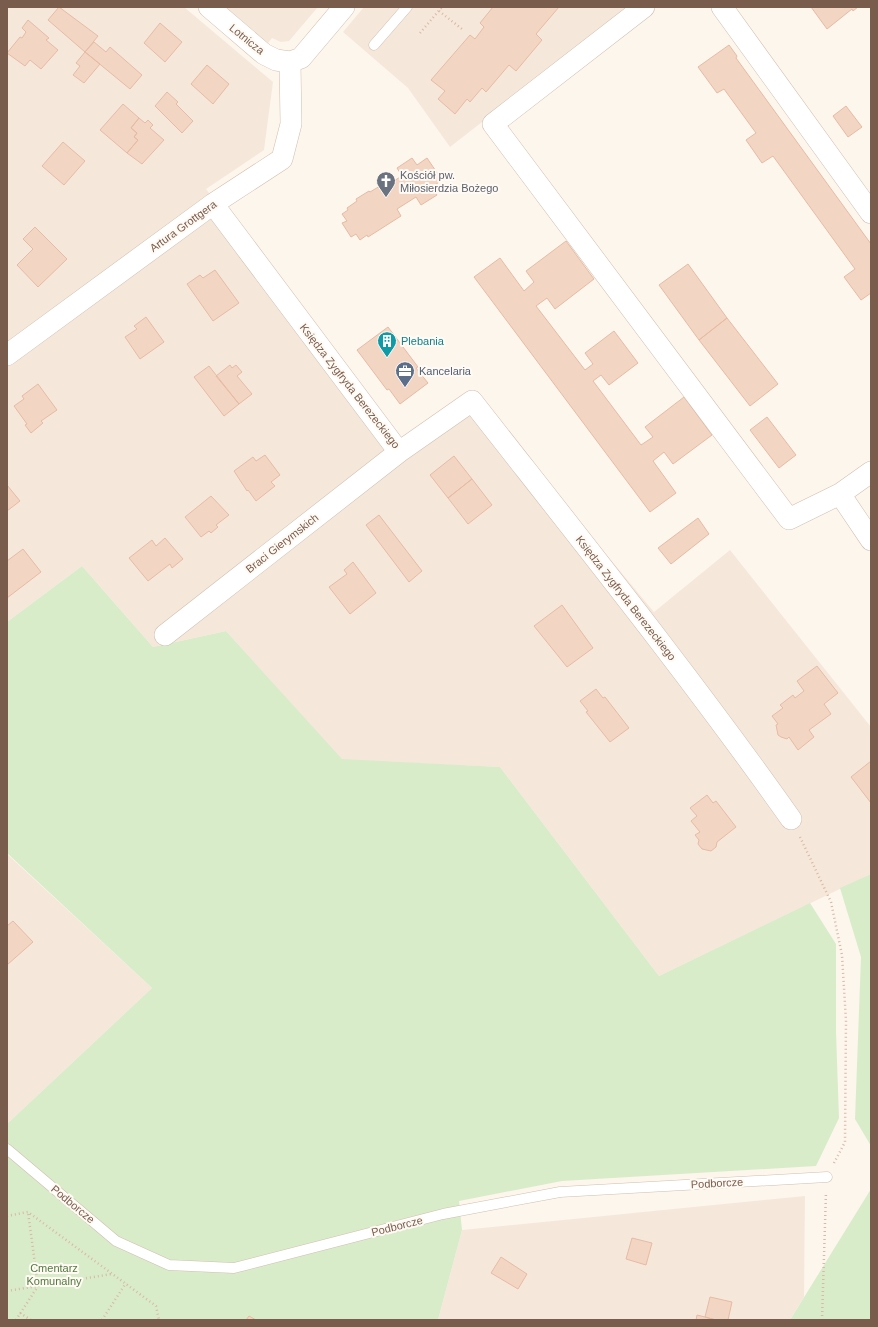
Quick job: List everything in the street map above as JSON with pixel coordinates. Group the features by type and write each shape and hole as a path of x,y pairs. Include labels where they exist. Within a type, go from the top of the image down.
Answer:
{"street":[{"name":"Lotnicza","path":"209,7 264,54 276,60 290,62"},
{"path":"290,62 301,58 344,7"},
{"path":"644,7 493,124 789,519 840,494 871,472"},
{"path":"722,7 871,213"},
{"name":"Artura Grottgera","path":"7,355 213,204 282,159 291,124 290,62"},
{"name":"Księdza Zygfryda Berezeckiego","path":"213,204 399,452 472,401 666,649 736,742 791,819"},
{"name":"Braci Gierymskich","path":"165,635 399,452"},
{"path":"840,494 871,540"}],"lane":[{"path":"374,45 407,7"},
{"name":"Podborcze","path":"7,1149 116,1241 169,1266 226,1268 234,1268 443,1214 560,1192 827,1177"}],"path":[{"path":"420,33 442,7"},
{"path":"439,11 462,29"},
{"path":"791,819 831,902 842,955 846,1021 845,1142 827,1177 822,1320"},
{"path":"7,1216 28,1212 156,1306 160,1320"},
{"path":"16,1320 38,1286 28,1212"},
{"path":"7,1291 112,1274"},
{"path":"102,1320 126,1283"},
{"path":"20,1314 31,1320"}],"shaded area":[{"path":"7,7 184,7 273,82 264,150 206,189 399,446 472,393 654,612 730,550 871,727 871,874 659,976 500,767 342,760 226,631 153,647 82,566 7,622"},
{"path":"226,7 318,7 289,41 281,42 272,38 268,43"},
{"path":"364,7 630,7 450,147 408,88 343,32"},
{"path":"7,854 152,988 7,1124"},
{"path":"805,1196 804,1297 790,1320 438,1320 462,1230"}],"green space":[{"name":"Cmentarz Komunalny","path":"82,566 153,647 226,631 342,759 500,767 659,976 810,903 836,944 836,1032 839,1118 816,1166 562,1181 459,1201 462,1230 438,1320 7,1320 7,1124 152,988 7,853 7,622"},
{"path":"871,874 871,1146 855,1119 861,957 840,888"},
{"path":"871,1189 871,1320 790,1320"}],"building":[{"path":"59,7 98,36 85,52 48,20"},
{"path":"493,7 559,7 536,34 542,40 516,71 509,65 486,92 482,88 470,102 467,99 455,114 438,99 445,91 431,80 470,35 475,39 484,27 480,23"},
{"path":"811,7 858,7 853,11 852,9 827,29"},
{"path":"28,20 49,38 46,40 58,50 41,69 30,60 25,66 7,53 26,32 22,28"},
{"path":"160,23 182,42 165,62 144,43"},
{"path":"94,42 106,52 110,47 142,75 130,89 85,52"},
{"path":"729,45 737,56 736,58 871,244 871,293 861,300 844,277 855,269 773,156 762,163 746,140 756,133 724,89 717,93 698,67"},
{"path":"85,52 100,64 84,83 73,75 80,66 76,63"},
{"path":"207,65 229,84 213,104 191,84"},
{"path":"167,92 178,102 176,104 193,121 182,133 155,106"},
{"path":"123,104 139,118 131,128 137,133 134,137 138,140 127,153 100,130"},
{"path":"846,106 862,127 848,137 833,116"},
{"path":"139,118 145,123 148,120 153,125 150,128 164,140 142,164 127,153 138,140 134,137 137,133 131,128"},
{"path":"63,142 85,161 64,185 42,166"},
{"name":"Kościół pw. Miłosierdzia Bożego","path":"412,158 417,165 427,158 442,180 432,187 437,195 421,205 416,197 397,209 401,216 368,237 367,235 360,240 356,234 351,237 342,223 347,221 342,214 348,210 347,208 357,201 356,199 380,186 382,188 402,176 397,168"},
{"path":"35,227 67,259 38,287 17,265 33,249 23,239"},
{"path":"566,241 594,279 555,309 547,298 536,306 585,370 593,364 585,353 614,331 638,363 609,385 601,375 593,381 641,445 653,437 645,427 684,397 712,435 673,464 664,452 653,461 676,493 650,512 474,277 500,258 524,291 534,282 526,271"},
{"path":"688,264 727,318 699,340 659,285"},
{"path":"215,270 239,303 213,321 187,284 200,275 203,278"},
{"path":"146,317 164,342 140,359 125,337 137,329 134,326"},
{"path":"727,318 778,384 750,406 699,340"},
{"name":"Plebania","path":"388,327 428,383 400,404 389,389 387,390 357,350"},
{"path":"230,365 232,368 236,365 242,372 237,376 252,394 239,404 216,376"},
{"path":"209,366 239,404 224,416 194,377"},
{"path":"38,384 57,410 41,421 43,423 31,433 25,425 27,424 14,406 24,399 22,396"},
{"path":"767,417 796,455 779,468 750,430"},
{"path":"265,455 280,475 271,482 275,486 256,501 248,490 247,491 234,471 253,457 256,461"},
{"path":"454,456 472,479 448,498 430,475"},
{"path":"472,479 492,505 468,524 448,498"},
{"path":"7,485 20,501 7,511"},
{"path":"211,496 229,515 216,525 218,527 211,533 209,531 201,537 185,517"},
{"path":"379,515 422,571 409,582 366,525"},
{"path":"698,518 709,534 671,564 658,548"},
{"path":"165,538 183,559 172,568 170,564 148,581 129,558 152,540 156,546"},
{"path":"23,549 41,572 7,598 7,561"},
{"path":"353,562 376,593 350,614 329,587 347,574 344,570"},
{"path":"562,605 593,648 567,667 534,626"},
{"path":"817,666 838,693 824,704 831,714 809,730 814,737 798,750 789,737 787,739 778,735 776,725 778,724 772,716 783,708 780,705 793,695 795,698 804,691 797,681"},
{"path":"596,689 603,698 605,697 629,728 610,742 586,712 588,711 580,701"},
{"path":"871,761 871,803 851,777"},
{"path":"707,795 713,803 716,801 736,827 717,842 716,847 711,851 702,849 698,844 699,840 695,835 700,832 691,821 697,816 690,808"},
{"path":"13,921 33,942 7,965 7,926"},
{"path":"632,1238 652,1243 646,1265 626,1259"},
{"path":"501,1257 527,1274 518,1289 491,1273"},
{"path":"710,1297 732,1302 728,1320 716,1320 705,1317"},
{"path":"697,1315 705,1317 716,1320 696,1320"},
{"path":"249,1316 256,1320 246,1320"}],"place":[{"name":"Kościół pw. Miłosierdzia Bożego","path":"386,198"},
{"name":"Plebania","path":"387,358"},
{"name":"Kancelaria","path":"405,388"}]}
